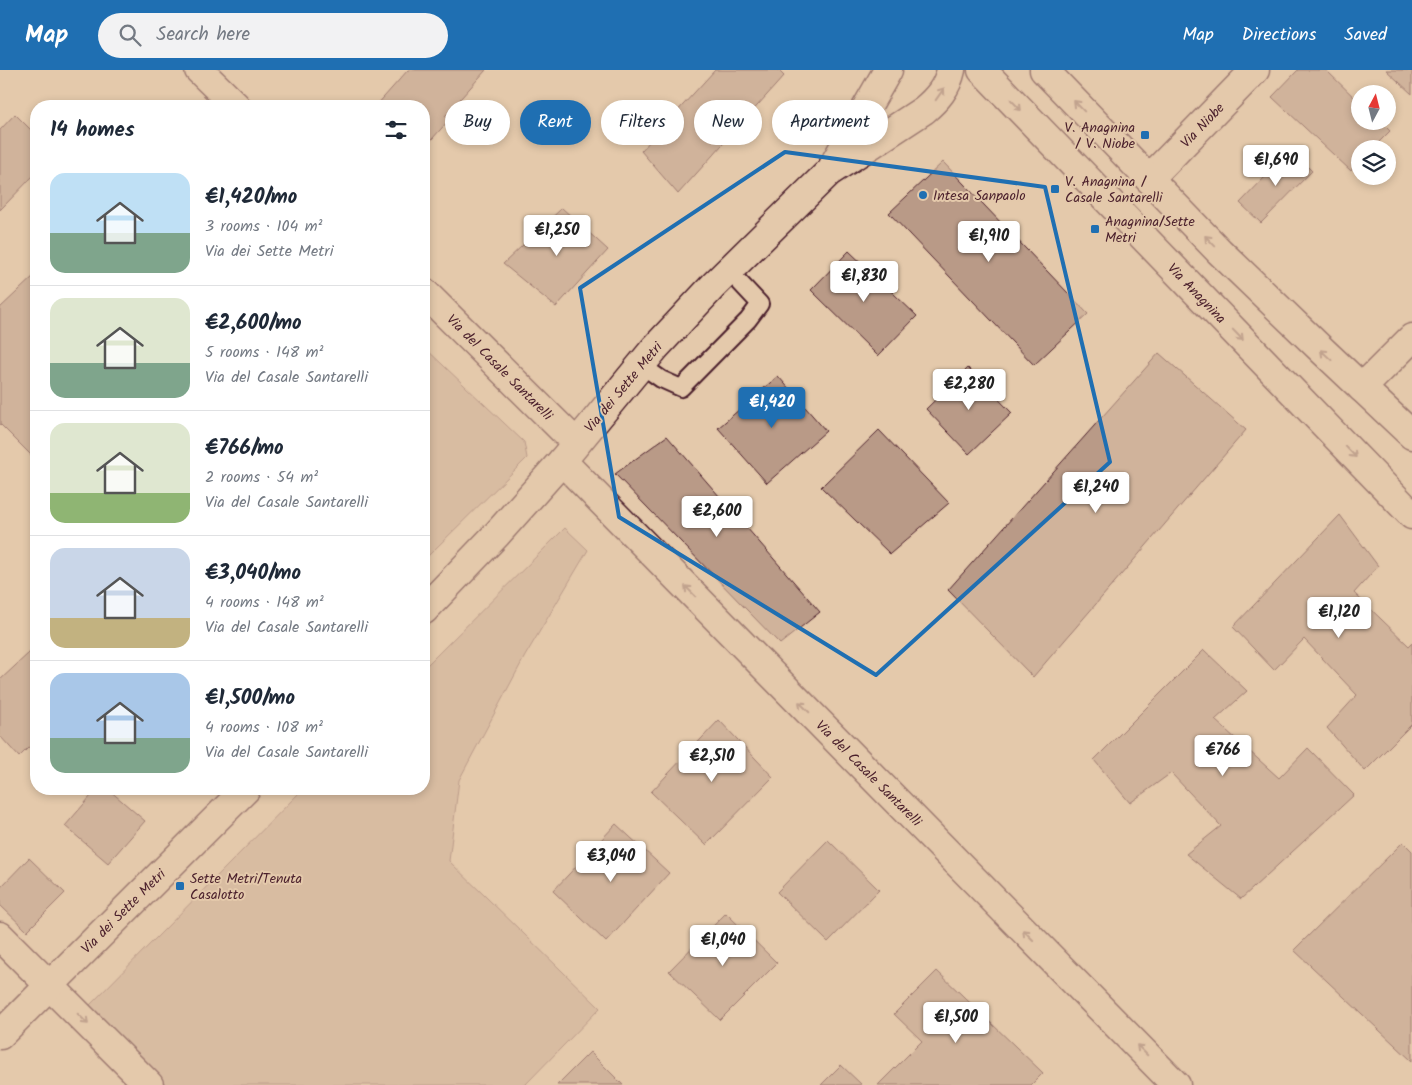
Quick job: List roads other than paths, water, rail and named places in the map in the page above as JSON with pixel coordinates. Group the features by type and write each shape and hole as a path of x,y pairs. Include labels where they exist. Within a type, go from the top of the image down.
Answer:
{"street":[{"path":"199,70 230,100"},
{"name":"Via dei Sette Metri","path":"829,172 888,70"},
{"name":"Via dei Sette Metri","path":"430,604 481,551 569,452 682,317 829,172 935,101 948,83 951,70"},
{"name":"Via Anagnina","path":"982,70 1412,515"},
{"path":"1044,70 1237,269 1412,435"},
{"name":"Via Niobe","path":"1149,179 1255,70"},
{"name":"Via del Casale Santarelli","path":"430,299 569,452 1176,1085"},
{"path":"1362,388 1412,338"},
{"name":"Via dei Sette Metri","path":"0,1035 240,795"},
{"path":"0,936 149,1085"}],"lane":[{"path":"641,365 661,379 681,388 748,320 760,304 729,271"}],"place":[{"name":"V. Anagnina / V. Niobe","path":"1145,135"},
{"name":"V. Anagnina / Casale Santarelli","path":"1055,189"},
{"name":"Intesa Sanpaolo","path":"923,195"},
{"name":"Anagnina/Sette Metri","path":"1095,229"},
{"name":"Sette Metri/Tenuta Casalotto","path":"180,886"}]}
